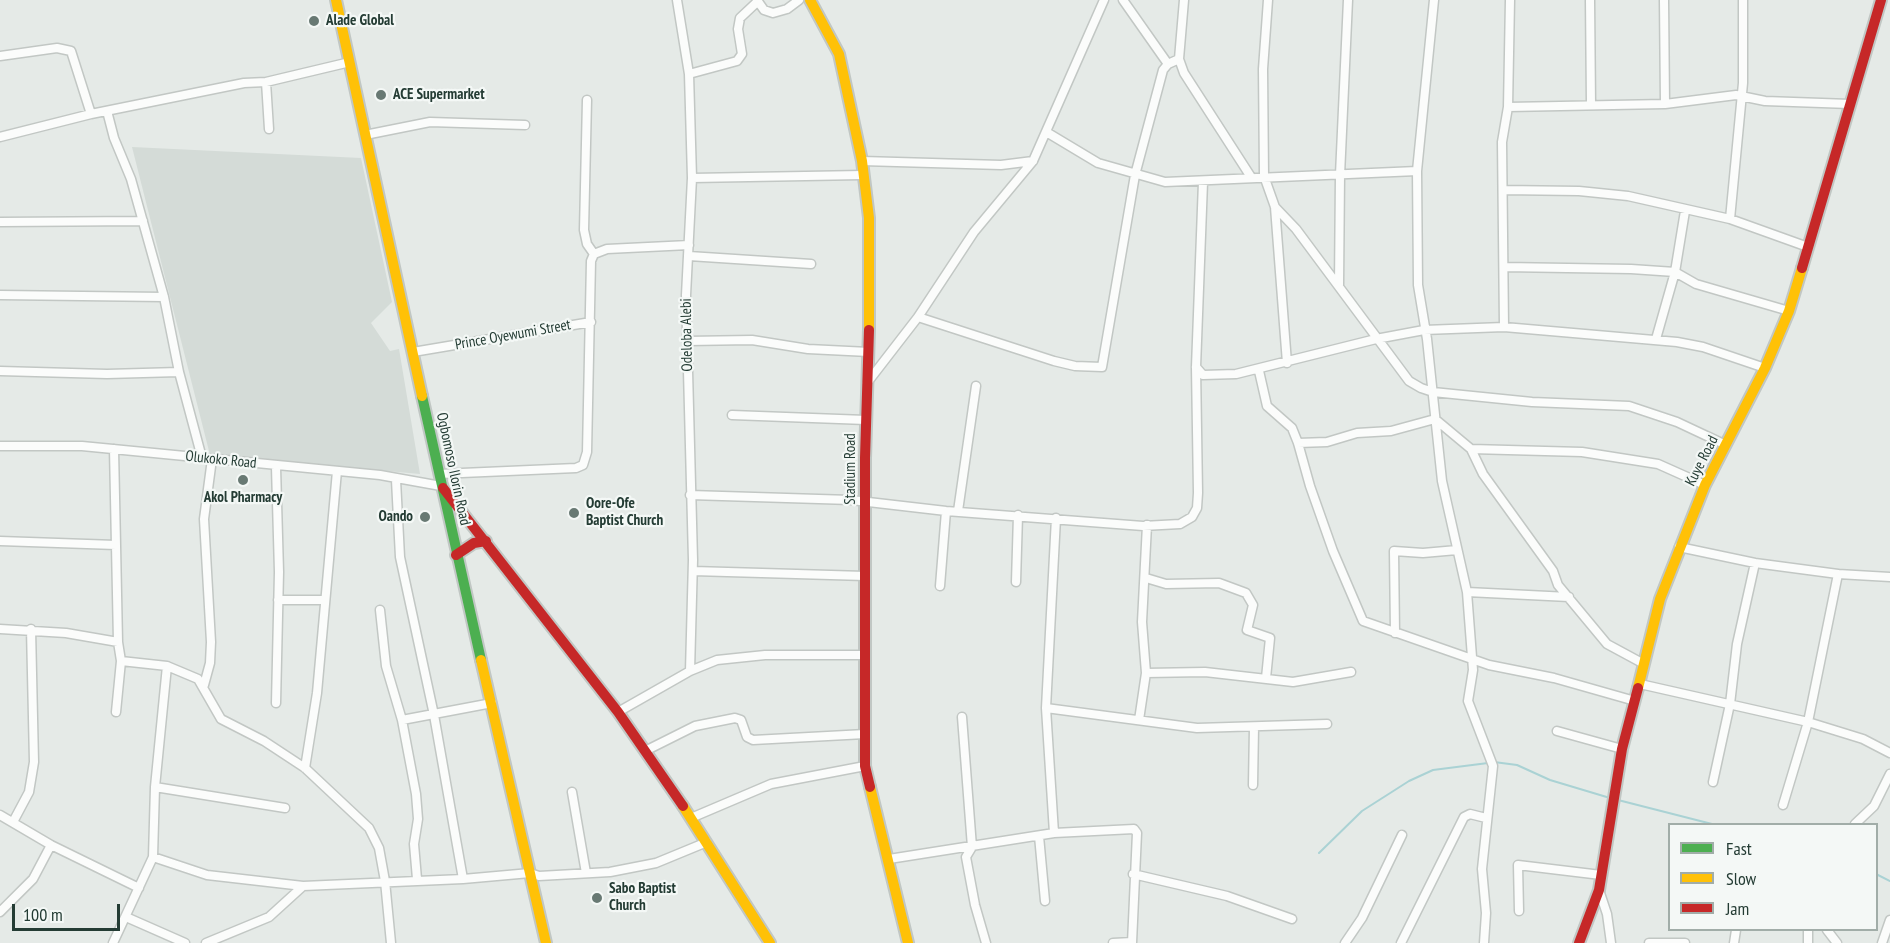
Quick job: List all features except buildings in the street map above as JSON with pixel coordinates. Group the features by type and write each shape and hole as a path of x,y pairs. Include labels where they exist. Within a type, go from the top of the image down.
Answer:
{"main road":[{"name":"Ogbomoso Ilorin Road","path":"336,0 456,555 546,943"},
{"name":"Stadium Road","path":"810,0 839,54 862,161 871,249 865,502 865,766 908,943"},
{"name":"Kuye Road","path":"1579,943 1599,890 1622,749 1660,599 1705,485 1765,368 1789,311 1881,0"},
{"path":"440,480 618,712 707,842 770,943"},
{"path":"456,555 474,543 486,541"}],"street":[{"name":"Odeloba Alebi","path":"677,0 689,74 692,178 687,341 693,571 690,671"},
{"path":"689,74 737,61 742,54 738,29 740,18 757,1 764,10 773,13 787,9 799,0"},
{"path":"867,383 918,317 974,232 1034,161 1104,0"},
{"path":"1123,0 1168,64"},
{"path":"1184,0 1179,59 1184,73 1251,177"},
{"path":"1268,0 1263,69 1264,176 1275,207 1287,363"},
{"path":"1339,285 1340,175 1348,0"},
{"path":"1434,0 1417,171 1418,285 1442,481 1467,592 1472,658 1470,707 1493,766 1482,869 1487,926 1484,943"},
{"path":"1504,327 1502,142 1508,107 1510,0"},
{"path":"1590,0 1591,104"},
{"path":"1664,0 1665,104"},
{"path":"1730,219 1741,96 1743,0"},
{"path":"0,57 57,48 71,51 91,114"},
{"path":"918,317 1054,361 1076,366 1102,367 1135,175 1163,70 1168,64 1179,59"},
{"path":"0,137 91,114 244,82 266,82 350,62"},
{"path":"266,82 269,129"},
{"path":"1508,107 1665,104 1741,96 1765,101 1850,104"},
{"path":"587,99 584,230 587,244 594,254 607,249 689,245"},
{"path":"107,111 114,138 131,179 164,297 179,372 201,458"},
{"path":"365,135 430,122 525,125"},
{"path":"1048,133 1098,163 1165,182 1417,171"},
{"path":"862,161 1001,165 1034,161"},
{"path":"692,178 862,175"},
{"path":"690,495 851,500 946,511 1148,525 1180,524 1192,517 1197,508 1196,368 1203,182"},
{"path":"1503,190 1580,191 1628,196 1685,211 1730,219 1808,247"},
{"path":"1275,207 1296,229 1409,381 1432,392 1507,397 1532,402 1629,406 1677,422 1726,445"},
{"path":"1656,339 1675,273 1685,211"},
{"path":"0,222 143,221"},
{"name":"Prince Oyewumi Street","path":"413,352 591,322 594,254"},
{"path":"689,256 811,264"},
{"path":"1504,267 1631,269 1675,273 1696,284 1789,311"},
{"path":"0,296 164,297"},
{"name":"Olukoko Road","path":"0,446 82,446 276,467 337,471 396,480 440,480 576,468 583,465 587,452 591,322"},
{"path":"1196,368 1203,375 1212,376 1259,371 1376,339 1424,330 1504,327 1656,339 1703,348 1765,368"},
{"path":"687,341 752,340 808,349 869,352"},
{"path":"0,371 107,374 179,372"},
{"path":"1259,371 1265,402 1292,428 1299,443 1310,486 1363,621 1489,665 1554,678 1635,701"},
{"path":"958,511 976,386"},
{"path":"732,416 866,420"},
{"path":"1299,443 1327,442 1357,433 1391,431 1435,419"},
{"path":"1435,419 1471,449 1483,474 1569,597 1607,644 1644,664"},
{"path":"114,449 118,642 121,662 116,712"},
{"path":"1471,449 1582,452 1658,464 1705,485"},
{"path":"204,685 210,663 211,642 204,519 212,459"},
{"path":"276,467 278,600 276,703"},
{"path":"305,768 317,693 337,471"},
{"path":"396,480 400,557 434,715 463,879"},
{"path":"940,586 946,511"},
{"path":"1016,582 1018,515"},
{"path":"1054,833 1046,708 1056,518"},
{"path":"1139,720 1146,673 1142,622 1148,525"},
{"path":"0,540 116,545"},
{"path":"1679,547 1755,563 1838,574 1890,577"},
{"path":"1395,633 1394,551 1423,553 1457,550"},
{"path":"1713,782 1730,705 1737,644 1755,563"},
{"path":"693,571 865,576"},
{"path":"1783,805 1808,722 1838,574"},
{"path":"1146,578 1166,584 1219,583 1246,593 1252,605 1247,630 1270,638 1266,678"},
{"path":"1467,592 1569,597"},
{"path":"278,600 324,600"},
{"path":"380,610 386,666 402,720 418,819 414,836 417,879"},
{"path":"0,629 31,629 118,642"},
{"path":"13,822 29,792 34,762 31,629"},
{"path":"618,712 690,671 717,660 739,656 865,656"},
{"path":"121,662 167,666 198,679 204,685 221,719 264,741 305,768 369,828 379,848 386,881 391,943"},
{"path":"113,943 153,856 155,787 167,666"},
{"path":"1146,673 1205,672 1304,681 1351,672"},
{"path":"1640,684 1808,722 1863,739 1890,753"},
{"path":"402,720 492,703"},
{"path":"1046,708 1197,728 1327,724"},
{"path":"962,717 972,847 966,857 975,905 986,943"},
{"path":"645,751 695,726 735,718 741,720 747,737 753,740 865,734"},
{"path":"1253,785 1254,728"},
{"path":"1557,731 1622,749"},
{"path":"691,818 771,784 865,766"},
{"path":"1857,823 1874,806 1890,774"},
{"path":"155,787 285,808"},
{"path":"572,792 586,873"},
{"path":"1401,943 1464,817 1470,814 1486,818"},
{"path":"0,816 51,845 139,888"},
{"path":"889,860 1054,833 1137,830 1133,874 1132,942 1113,943"},
{"path":"1345,943 1362,918 1402,835"},
{"path":"1039,836 1045,901"},
{"path":"153,856 217,877 303,886 417,879 463,879 530,873 539,876 610,872 656,863 707,842"},
{"path":"0,912 33,879 51,845"},
{"path":"1519,911 1518,865 1601,875"},
{"path":"1133,874 1227,896 1292,919"},
{"path":"206,943 269,916 282,906 294,890 303,886"},
{"path":"1599,890 1607,914 1611,943"},
{"path":"126,917 185,943"},
{"path":"1882,943 1890,920"},
{"path":"1828,931 1837,943"},
{"path":"1649,943 1684,943"}],"shaded area":[{"path":"132,147 361,158 392,302 371,323 390,351 399,349 420,474 210,455"}],"waterway":[{"path":"1494,762 1517,765 1550,780 1610,798"},
{"path":"1319,853 1362,811 1409,781 1433,770 1488,763"},
{"path":"1618,800 1708,823"},
{"path":"1878,875 1890,881"}],"traffic: fast":[{"path":"422,396 481,660"}],"traffic: slow":[{"path":"336,0 422,396"},
{"path":"810,0 839,54 862,161 869,218 869,330"},
{"path":"1638,688 1660,599 1705,485 1765,368 1789,311 1802,268"},
{"path":"481,660 546,943"},
{"path":"870,787 908,943"},
{"path":"683,806 770,943"}],"traffic: jam":[{"path":"1802,268 1881,0"},
{"path":"869,330 865,458 865,766 870,787"},
{"path":"443,488 618,712 683,806"},
{"path":"456,555 474,543 486,541"},
{"path":"1579,943 1599,890 1622,749 1638,688"}],"place":[{"name":"Alade Global","path":"314,21"},
{"name":"ACE Supermarket","path":"381,95"},
{"name":"Akol Pharmacy","path":"243,480"},
{"name":"Oore-Ofe Baptist Church","path":"574,513"},
{"name":"Oando","path":"425,517"},
{"name":"Sabo Baptist Church","path":"597,898"}]}
